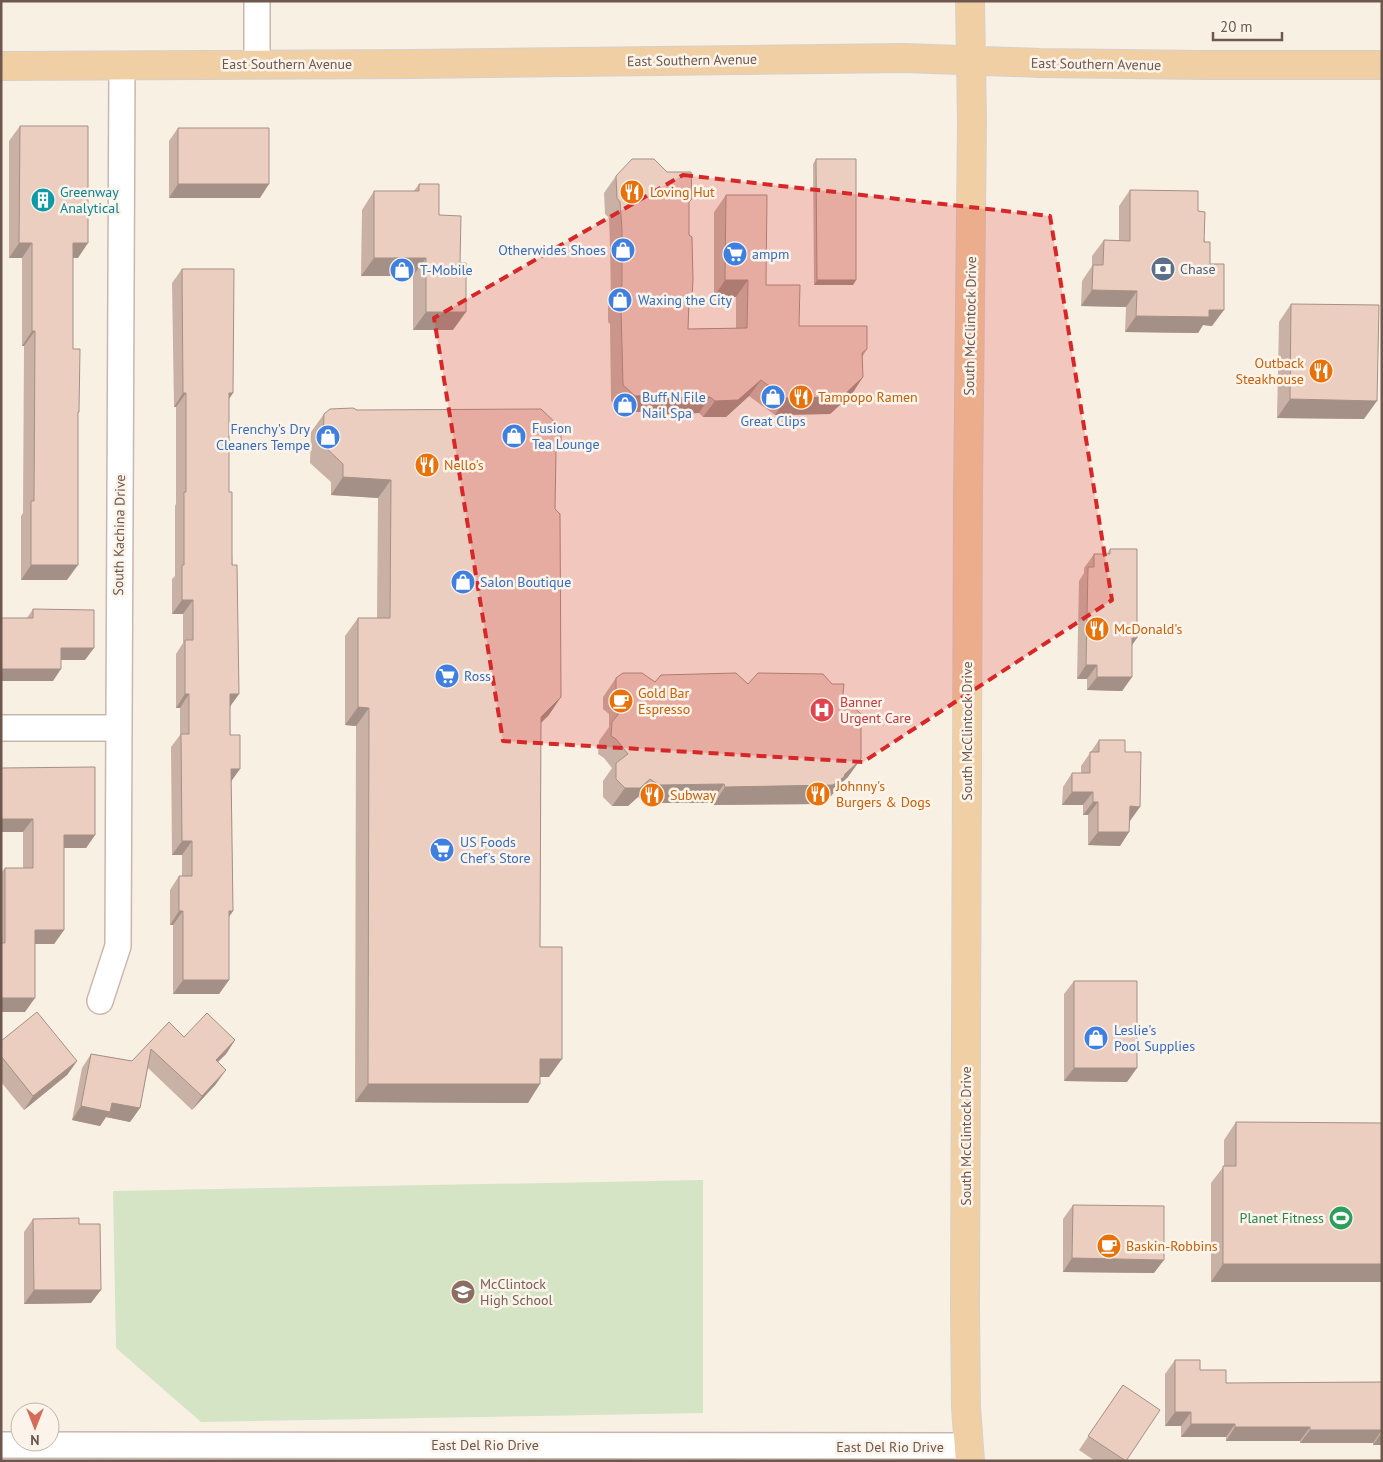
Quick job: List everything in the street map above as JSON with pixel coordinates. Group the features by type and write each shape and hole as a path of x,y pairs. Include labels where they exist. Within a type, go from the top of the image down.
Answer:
{"main road":[{"name":"South McClintock Drive","path":"969,1453 966,1408 965,1288 968,494 972,121 970,1"},
{"name":"East Southern Avenue","path":"1,66 414,64 895,58 1204,65 1382,65"}],"street":[{"path":"257,1 257,64"},
{"name":"South Kachina Drive","path":"100,1001 118,946 122,65"},
{"path":"1,728 118,728"},
{"name":"East Del Rio Drive","path":"1,1445 969,1453"}],"highlighted area":[{"path":"683,175 1050,216 1112,600 863,762 503,741 434,318"}],"green space":[{"path":"703,1180 703,1413 201,1422 116,1348 113,1191"}],"building":[{"path":"20,126 88,126 88,243 73,243 73,349 80,349 78,565 31,565 31,501 34,501 35,331 32,331 32,243 19,243"},
{"path":"178,128 269,128 269,184 178,184"},
{"path":"632,159 654,159 667,172 691,172 692,199 689,202 689,235 692,237 693,280 692,297 689,300 688,329 747,328 748,280 725,280 726,195 767,195 766,285 800,285 799,326 867,326 867,349 862,353 863,377 842,397 786,398 761,380 738,400 715,401 710,397 656,398 653,395 635,396 623,385 621,308 619,306 619,289 622,286 622,229 616,176"},
{"path":"816,159 856,159 856,280 817,280"},
{"name":"T-Mobile","path":"419,184 439,184 439,215 461,216 460,263 466,263 466,312 426,312 426,258 374,258 374,191 419,191"},
{"name":"Chase","path":"1130,190 1198,191 1198,211 1205,212 1204,242 1210,242 1210,264 1224,264 1224,310 1209,310 1209,317 1136,316 1137,291 1092,290 1093,265 1103,265 1104,240 1130,241"},
{"path":"182,269 234,269 233,393 229,393 229,492 232,492 232,565 237,565 239,694 230,694 230,735 240,735 240,769 231,769 233,911 229,911 229,980 183,980 183,911 179,911 179,876 192,876 192,841 182,841 181,734 189,734 189,694 185,694 185,640 193,640 193,600 182,600 184,492 186,492 186,393 183,393"},
{"name":"Outback Steakhouse","path":"1291,304 1379,305 1377,401 1290,399"},
{"path":"353,408 357,410 541,409 561,428 561,445 556,452 555,509 560,514 561,697 541,717 540,947 562,947 562,1059 540,1059 540,1084 368,1084 369,708 358,707 358,618 390,618 391,480 343,477 343,464 323,445 324,414 330,409"},
{"name":"McDonald's","path":"1110,549 1137,549 1137,638 1132,638 1132,677 1097,677 1097,665 1086,665 1088,567 1094,567 1094,554 1110,554"},
{"path":"33,609 94,610 94,648 61,648 61,669 1,669 1,618 33,618"},
{"path":"623,673 642,673 655,682 661,675 736,673 748,684 758,673 823,674 832,684 844,684 843,694 846,697 845,699 861,714 861,759 844,777 833,785 725,787 724,784 659,785 650,779 640,788 625,788 616,779 616,763 628,754 616,739 611,736 612,722 621,711 621,696 616,691 616,678"},
{"path":"1099,740 1125,740 1125,752 1141,752 1140,807 1130,806 1129,832 1098,832 1098,802 1093,802 1093,792 1072,792 1072,773 1090,773 1090,752 1099,752"},
{"path":"95,767 95,835 64,835 64,930 35,930 35,998 1,998 1,943 5,943 5,868 33,868 33,819 1,819 1,768"},
{"name":"Leslie's Pool Supplies","path":"1074,981 1137,981 1137,1068 1074,1068"},
{"path":"37,1012 77,1061 33,1096 1,1056 1,1041"},
{"path":"207,1013 235,1040 216,1060 226,1070 202,1096 151,1049 140,1108 112,1103 110,1112 81,1106 91,1054 132,1061 169,1022 184,1037"},
{"path":"1236,1122 1382,1123 1382,1264 1223,1264 1223,1166 1236,1166"},
{"name":"Baskin-Robbins","path":"1073,1205 1164,1206 1164,1260 1072,1258"},
{"path":"79,1218 79,1224 100,1224 101,1290 34,1290 33,1219"},
{"path":"1175,1360 1200,1360 1200,1370 1226,1370 1226,1383 1382,1382 1382,1430 1310,1430 1310,1427 1235,1427 1235,1424 1191,1424 1191,1412 1175,1412"},
{"path":"1123,1385 1160,1410 1126,1461 1088,1436"}],"place":[{"name":"Loving Hut","path":"632,192"},
{"name":"Greenway Analytical","path":"43,200"},
{"name":"Otherwides Shoes","path":"623,250"},
{"name":"ampm","path":"735,254"},
{"name":"Chase","path":"1163,269"},
{"name":"T-Mobile","path":"402,270"},
{"name":"Waxing the City","path":"620,300"},
{"name":"Outback Steakhouse","path":"1321,371"},
{"name":"Great Clips","path":"773,397"},
{"name":"Tampopo Ramen","path":"801,397"},
{"name":"Buff N File Nail Spa","path":"625,405"},
{"name":"Fusion Tea Lounge","path":"514,436"},
{"name":"Frenchy's Dry Cleaners Tempe","path":"328,437"},
{"name":"Nello's","path":"427,465"},
{"name":"Salon Boutique","path":"463,582"},
{"name":"McDonald's","path":"1097,629"},
{"name":"Ross","path":"447,676"},
{"name":"Gold Bar Espresso","path":"621,701"},
{"name":"Banner Urgent Care","path":"822,710"},
{"name":"Johnny's Burgers & Dogs","path":"818,794"},
{"name":"Subway","path":"652,795"},
{"name":"US Foods Chef's Store","path":"442,850"},
{"name":"Leslie's Pool Supplies","path":"1096,1038"},
{"name":"Planet Fitness","path":"1341,1218"},
{"name":"Baskin-Robbins","path":"1109,1246"},
{"name":"McClintock High School","path":"463,1292"}]}
